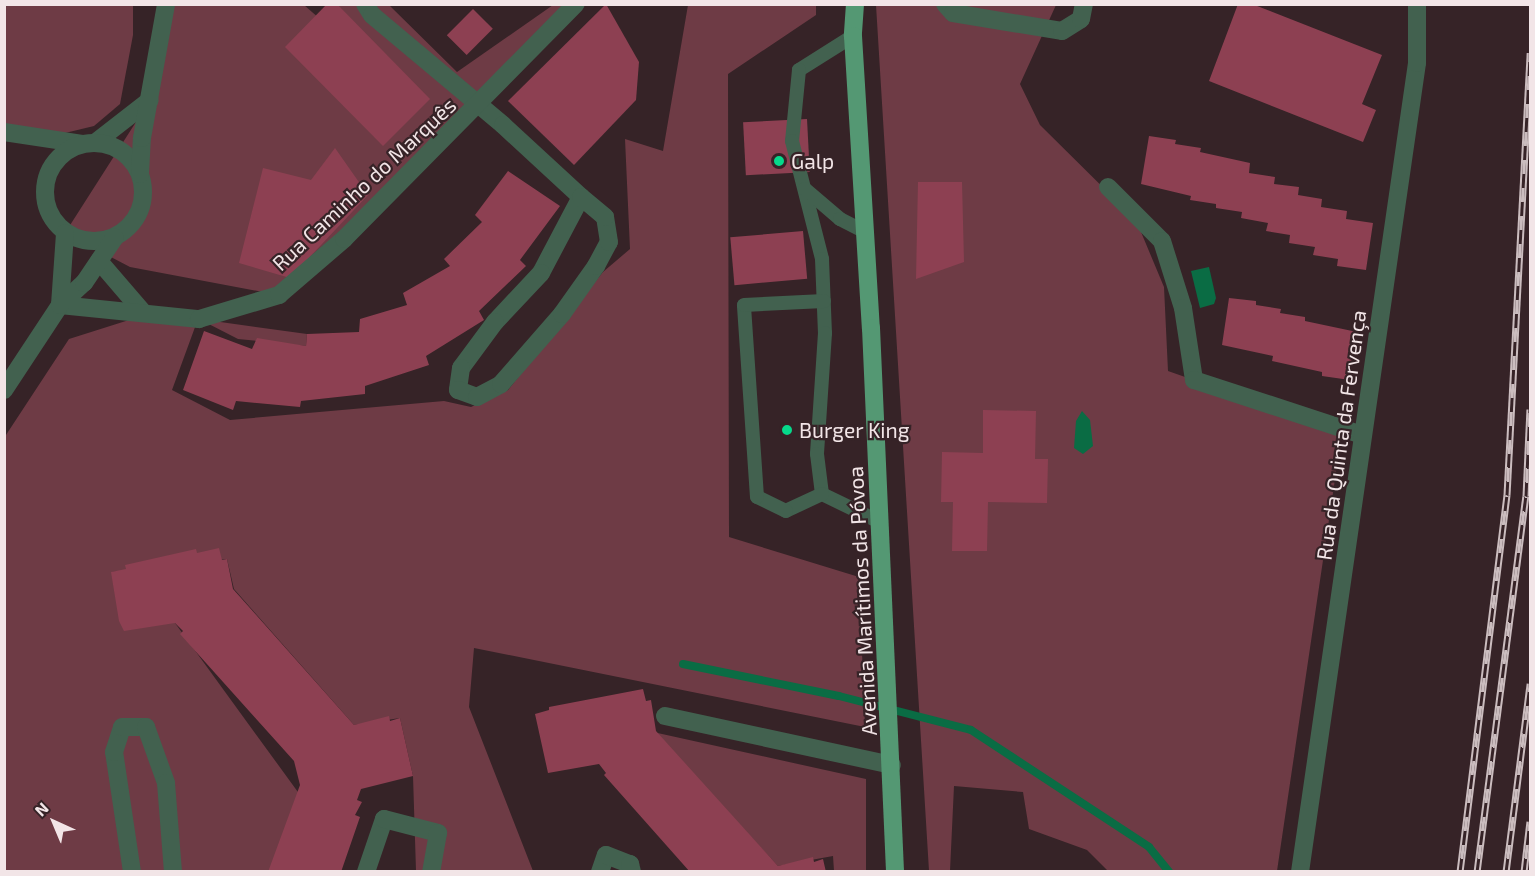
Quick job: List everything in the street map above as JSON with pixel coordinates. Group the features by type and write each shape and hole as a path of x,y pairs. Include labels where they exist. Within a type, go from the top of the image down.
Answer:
{"main road":[{"name":"Avenida Marítimos da Póvoa","path":"855,4 853,36 880,522 895,872"}],"street":[{"path":"150,100 89,143 58,158 45,183 48,212 65,233 99,242 115,237 126,230 140,210 143,199 140,174 166,4"},
{"path":"365,4 372,15 478,107 503,124 605,217 609,242 596,266 562,315 501,384 477,397 458,390 461,368 495,322 541,273 581,197"},
{"name":"Rua Caminho do Marquês","path":"60,305 142,311 199,319 279,295 344,239 478,107 576,4"},
{"path":"945,4 953,13 1062,31 1081,19 1084,4"},
{"name":"Rua da Quinta da Fervença","path":"1300,872 1417,63 1417,4"},
{"path":"4,132 89,143 123,152 140,174"},
{"path":"1108,188 1162,241 1183,308 1194,380 1362,435"},
{"path":"60,305 65,233"},
{"path":"4,390 60,305 84,283 115,237"},
{"path":"99,261 142,311"},
{"path":"665,716 892,765"},
{"path":"132,872 114,752 122,727 146,727 166,783 173,872"},
{"path":"366,872 384,819 438,833 430,872"},
{"path":"600,872 606,855 630,864 632,872"}],"lane":[{"path":"822,494 817,454 824,301 822,259 792,141 799,70 853,36"},
{"path":"805,189 840,219 865,232"},
{"path":"822,494 786,511 757,497 744,305 824,301"},
{"path":"822,494 880,522"}],"shaded area":[{"path":"4,5 133,5 133,35 120,104 94,126 65,133 5,125"},
{"path":"166,5 304,5 320,19 341,5 389,5 457,72 553,5 576,5 279,295 130,267 65,233 150,100"},
{"path":"688,5 816,5 816,15 728,74 729,537 859,577 865,727 474,648 469,707 533,871 416,871 413,776 400,718 354,725 234,589 227,559 112,572 175,623 303,799 273,871 5,871 4,438 69,339 129,320 198,319 172,390 230,420 444,401 471,407 508,390 603,272 630,249 625,139 663,151"},
{"path":"876,5 1056,5 1020,84 1040,125 1136,220 1164,287 1168,371 1342,432 1277,871 1108,871 1087,850 1029,829 1023,792 954,786 950,871 929,871"},
{"path":"1209,267 1216,298 1214,304 1200,308 1191,271"},
{"path":"199,319 307,334 306,346 238,339"},
{"path":"1082,411 1090,420 1093,446 1083,454 1074,448 1076,421"},
{"path":"653,732 866,779 866,871 834,871 833,856 778,866"}],"building":[{"path":"327,4 337,4 430,99 383,146 285,47"},
{"path":"606,4 639,62 636,100 574,165 508,101"},
{"path":"1238,4 1252,4 1382,55 1362,104 1376,110 1363,142 1209,81"},
{"path":"473,9 493,29 467,55 447,35"},
{"path":"807,119 810,172 746,175 743,122"},
{"path":"1149,136 1176,140 1175,144 1201,148 1200,152 1250,163 1249,173 1275,177 1274,184 1299,187 1298,195 1322,199 1321,207 1347,211 1346,219 1373,223 1366,270 1337,266 1338,259 1313,255 1315,247 1289,243 1290,235 1266,231 1268,223 1241,218 1242,212 1216,208 1216,204 1190,200 1191,196 1141,184"},
{"path":"335,148 368,195 290,278 239,263 263,168 311,180"},
{"path":"508,171 560,206 520,260 526,266 479,311 484,320 426,356 429,365 365,386 365,394 301,401 300,407 236,401 233,410 183,390 204,331 252,349 257,338 306,346 307,334 359,332 360,319 407,305 403,293 450,266 444,259 482,222 475,215"},
{"path":"918,182 962,182 964,262 916,279"},
{"path":"803,231 807,279 734,285 730,237"},
{"path":"1229,298 1256,301 1256,305 1281,309 1280,313 1305,317 1305,321 1357,332 1350,380 1322,376 1322,372 1272,361 1273,356 1222,345"},
{"path":"983,410 1036,411 1035,459 1048,459 1047,503 988,502 987,551 952,551 953,502 941,502 942,452 983,453"},
{"path":"219,548 222,560 227,559 233,589 354,725 389,716 390,721 400,718 413,776 361,789 357,800 362,802 355,815 360,817 341,872 268,872 300,785 294,761 180,634 183,631 175,623 124,631 119,621 111,572 126,569 125,565 196,549 197,553"},
{"path":"643,689 646,701 651,700 656,731 778,866 813,857 814,862 823,859 826,872 690,872 604,775 606,773 599,764 548,773 535,714 549,710 549,707"}],"waterway":[{"path":"683,664 839,696 971,730 1149,847 1169,872"}],"railway":[{"path":"1460,872 1507,495 1530,53"},
{"path":"1477,872 1526,496 1530,409"},
{"path":"1506,872 1530,684"},
{"path":"1524,872 1530,821"}],"place":[{"name":"Galp","path":"779,161"},
{"name":"Burger King","path":"787,430"}]}
